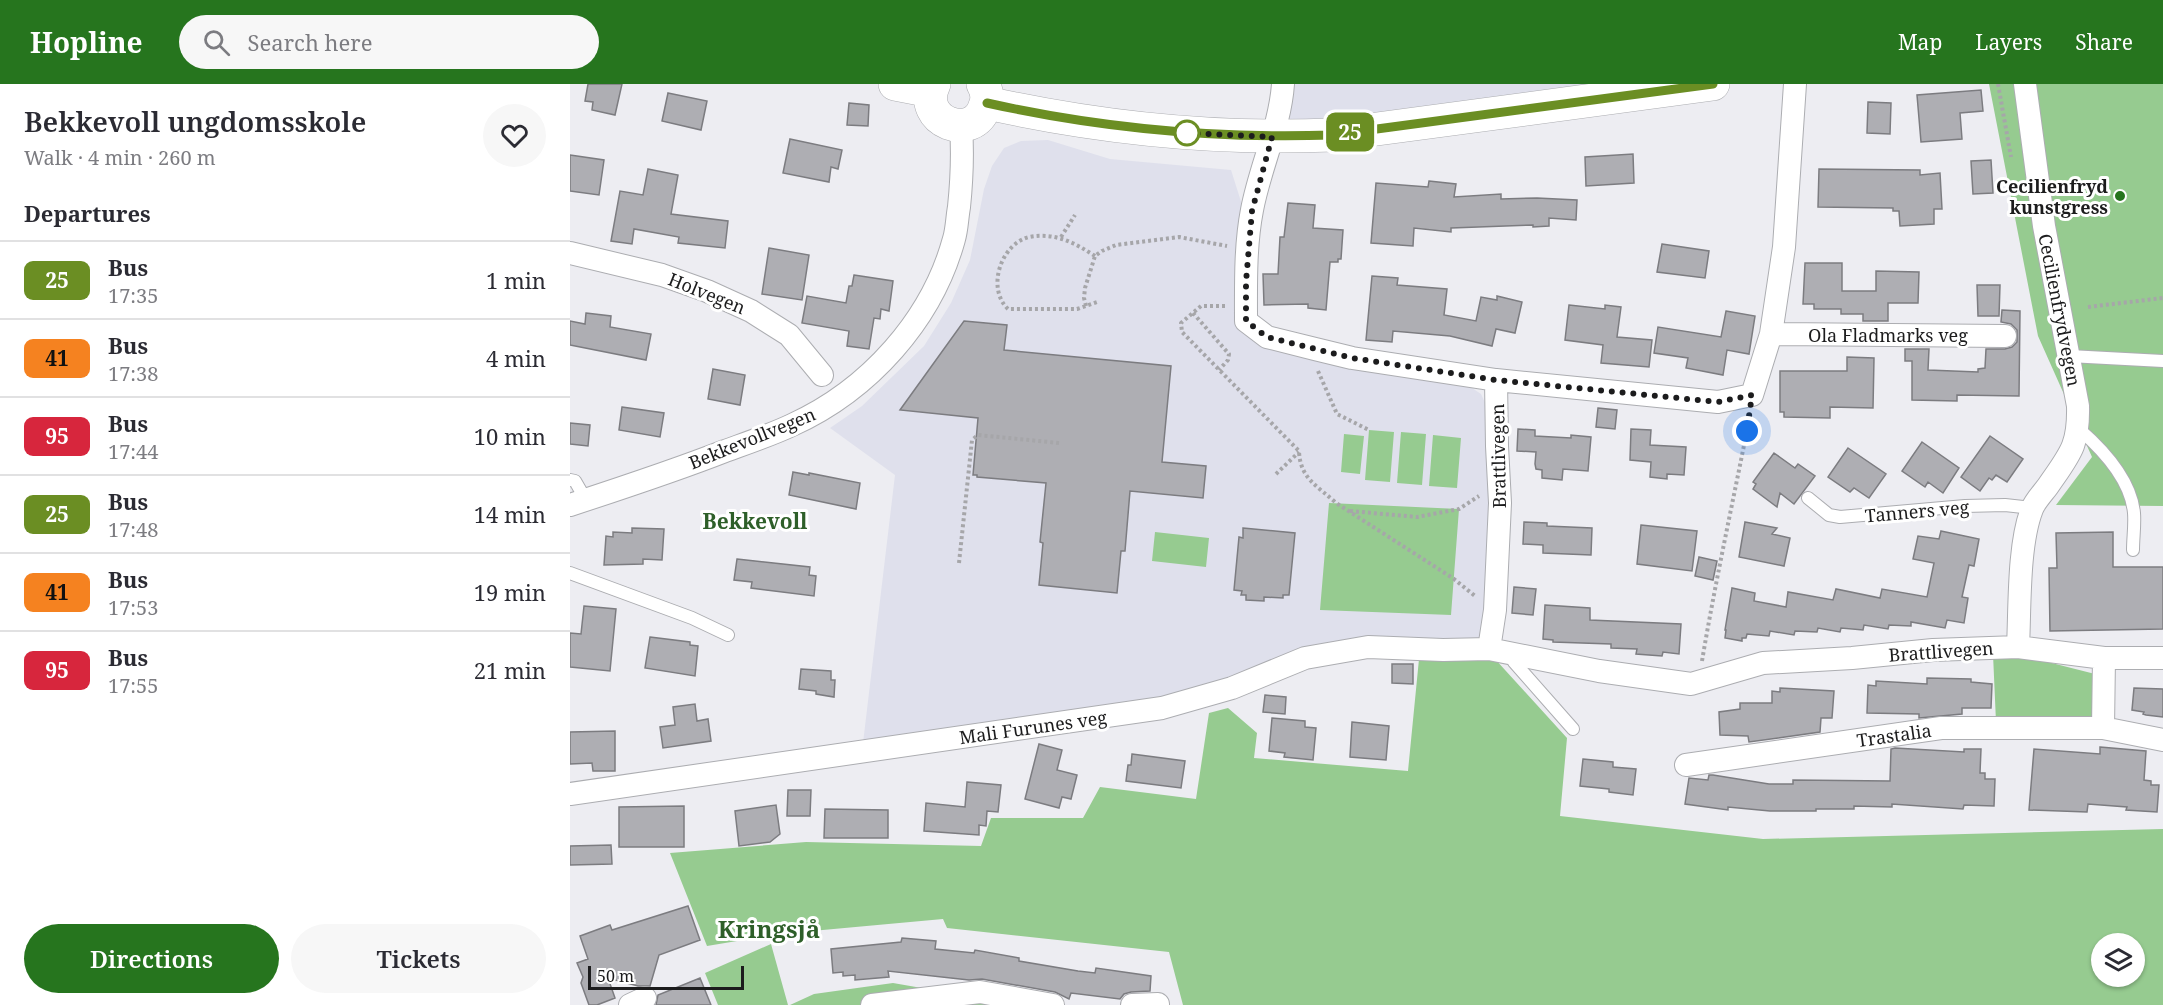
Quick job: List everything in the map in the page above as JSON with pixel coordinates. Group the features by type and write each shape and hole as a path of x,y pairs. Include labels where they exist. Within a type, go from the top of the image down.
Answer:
{"main road":[{"path":"895,84 933,88 930,102 934,112 941,120 951,125 961,126 978,119 984,111 985,93 1033,113 1130,127 1272,137 1332,135 1563,97 1713,84"}],"street":[{"path":"1283,84 1281,109 1252,211 1246,321 1267,337 1352,358 1496,380"},
{"path":"1752,395 1771,334 1784,248 1794,84"},
{"name":"Cecilienfrydvegen","path":"2018,646 2023,548 2032,508 2071,452 2079,429 2078,406 2044,226 2025,84"},
{"name":"Bekkevollvegen","path":"578,503 793,425 829,405 866,377 895,348 919,316 941,279 955,237 963,167 961,126"},
{"name":"Holvegen","path":"570,253 662,275 707,291 751,311 789,335 822,375"},
{"name":"Ola Fladmarks veg","path":"1771,334 2004,336"},
{"name":"Brattlivegen","path":"1752,395 1718,402 1496,380 1499,489 1495,610 1499,651 1599,671 1691,684 1763,663 2018,646"},
{"path":"2018,646 2104,658 2163,658"},
{"name":"Mali Furunes veg","path":"570,794 1162,708 1232,688 1305,658 1368,647 1499,651"},
{"path":"2103,728 2104,658"},
{"name":"Trastalia","path":"1686,765 1941,728 2103,728 2163,740"},
{"path":"872,1005 980,992 1053,1005"},
{"path":"1132,1005 1158,1004"}],"lane":[{"path":"2069,356 2163,361"},
{"path":"2079,429 2099,446 2114,465 2130,498 2134,512 2133,550"},
{"path":"570,480 574,481 578,503"},
{"name":"Tanners veg","path":"1808,498 1829,515 1840,517 1965,506 2005,505 2032,508"},
{"path":"570,573 692,618 728,635"},
{"path":"1499,651 1514,662 1573,729"}],"path":[{"path":"1061,237 1075,215"},
{"path":"1095,256 1061,237 1031,237 1012,246 999,270 998,283 1002,302 1008,309 1077,309 1097,302"},
{"path":"1086,306 1085,288 1095,256 1116,245 1179,237 1249,250"},
{"path":"2088,307 2163,298"},
{"path":"1246,305 1201,306 1181,324 1182,332 1299,451 1305,475 1318,489 1454,579 1495,610"},
{"path":"1193,313 1229,354 1228,360 1219,370"},
{"path":"1315,349 1312,359 1337,414 1369,430"},
{"path":"1699,682 1714,589 1732,510 1752,395"},
{"path":"959,563 972,440 978,435 1059,443"},
{"path":"1276,474 1299,451"},
{"path":"1349,511 1417,517 1459,509 1488,490 1499,489"}],"shaded area":[{"path":"1291,84 1642,84 1283,131"},
{"path":"1048,140 1110,159 1231,170 1243,208 1240,327 1466,384 1481,394 1489,411 1493,463 1485,641 1368,640 1159,702 863,743 895,475 830,428 862,406 924,346 951,303 970,260 984,189 992,166 1004,148 1021,141"}],"green space":[{"path":"1989,84 2163,84 2163,506 2056,505 2092,457 2038,336"},
{"path":"1369,430 1394,432 1390,482 1365,480"},
{"path":"1401,432 1426,434 1422,485 1397,483"},
{"path":"1344,434 1364,436 1360,474 1341,472"},
{"path":"1433,435 1461,438 1457,488 1429,486"},
{"path":"1329,503 1459,509 1451,615 1320,610"},
{"path":"1155,532 1209,538 1206,567 1152,561"},
{"path":"1993,654 2016,654 2095,674 2095,720 1996,722"},
{"path":"1419,659 1495,659 1567,738 1560,816 1763,839 2163,829 2163,1005 1183,1005 1169,952 947,928 943,919 779,934 707,946 670,853 806,842 981,846 991,818 1083,818 1100,787 1196,799 1209,713 1228,708 1257,733 1254,758 1408,771"},
{"path":"771,944 788,1005 718,1005 705,973"},
{"path":"893,983 1019,1005 790,1005 814,994"}],"building":[{"path":"588,84 622,84 615,115 592,110 593,102 585,101"},
{"path":"1981,90 1983,111 1960,113 1962,139 1921,142 1917,95"},
{"path":"668,93 707,101 701,130 662,121"},
{"path":"1868,102 1891,103 1890,134 1867,133"},
{"path":"849,103 869,105 868,126 847,125"},
{"path":"790,139 842,150 838,169 831,167 829,182 783,173"},
{"path":"1633,154 1634,183 1586,186 1585,157"},
{"path":"570,155 604,160 599,195 570,191"},
{"path":"1991,160 1993,193 1973,194 1971,161"},
{"path":"648,169 678,175 671,214 728,221 725,248 678,243 679,237 634,229 632,244 611,241 620,191 643,195"},
{"path":"1819,169 1920,170 1920,175 1940,173 1942,209 1934,209 1934,224 1900,226 1899,211 1893,211 1893,208 1818,207"},
{"path":"1429,181 1456,184 1454,197 1501,194 1501,199 1577,200 1576,220 1549,218 1549,226 1451,228 1451,232 1414,228 1413,246 1371,243 1376,183 1428,187"},
{"path":"1288,203 1315,205 1313,228 1343,230 1341,259 1338,259 1338,262 1330,262 1326,310 1308,308 1308,304 1264,305 1263,274 1278,274 1280,237 1284,237"},
{"path":"1662,244 1709,251 1705,278 1657,272"},
{"path":"769,248 809,255 802,300 762,294"},
{"path":"1805,263 1842,263 1842,291 1876,291 1876,271 1919,272 1918,303 1888,303 1888,321 1863,321 1863,314 1841,314 1841,309 1814,309 1814,304 1803,304"},
{"path":"854,275 893,281 889,311 881,309 880,319 874,318 869,349 847,346 849,331 802,323 807,296 846,303"},
{"path":"1372,276 1398,278 1397,285 1447,289 1444,315 1476,321 1481,297 1497,300 1497,296 1522,302 1515,333 1496,329 1492,346 1450,336 1393,331 1392,342 1366,340"},
{"path":"1977,285 2000,285 1999,316 1978,316"},
{"path":"1569,305 1605,309 1605,305 1621,307 1617,337 1652,340 1649,367 1601,363 1603,345 1565,340"},
{"path":"2002,310 2020,311 2019,396 1957,395 1957,401 1912,400 1912,361 1905,361 1905,349 1929,349 1928,370 1978,372 1978,369 1985,368 1986,349 2005,349 2017,342 2017,330 2011,324 2001,322"},
{"path":"1726,311 1755,316 1749,354 1727,350 1723,375 1686,368 1688,358 1654,353 1658,327 1721,337"},
{"path":"586,313 611,316 610,327 651,334 646,360 570,345 570,321 585,324"},
{"path":"964,321 1007,325 1004,350 1171,366 1162,462 1206,466 1203,498 1130,491 1125,551 1121,551 1117,593 1039,585 1043,543 1040,542 1046,483 973,475 978,418 900,410"},
{"path":"1847,357 1874,358 1873,408 1830,407 1830,418 1784,417 1784,412 1780,412 1780,371 1847,371"},
{"path":"713,369 745,375 740,405 708,399"},
{"path":"622,407 664,413 660,437 619,430"},
{"path":"1598,408 1617,410 1615,429 1596,427"},
{"path":"570,423 590,425 588,446 570,444"},
{"path":"1518,429 1535,430 1535,436 1591,437 1588,471 1563,469 1562,480 1542,478 1542,470 1536,469 1536,452 1517,451"},
{"path":"1631,429 1651,430 1650,445 1686,447 1684,475 1667,474 1667,479 1650,477 1651,462 1630,460"},
{"path":"1990,436 2023,459 2007,482 1996,475 1992,480 1989,478 1980,491 1961,477"},
{"path":"1922,442 1959,468 1943,493 1928,482 1925,487 1902,471"},
{"path":"1848,448 1886,474 1869,498 1854,488 1850,492 1828,477"},
{"path":"1774,453 1795,468 1798,464 1815,476 1794,504 1780,493 1777,507 1753,489 1756,484 1753,482"},
{"path":"793,472 860,483 856,509 789,495"},
{"path":"1524,522 1547,523 1547,526 1592,528 1591,555 1543,553 1543,545 1523,544"},
{"path":"1745,522 1777,528 1772,534 1790,538 1784,566 1739,557"},
{"path":"1641,525 1697,531 1692,571 1637,564"},
{"path":"632,528 664,529 662,560 643,559 643,564 604,565 606,536 613,537 613,532 632,533"},
{"path":"1243,528 1295,533 1289,595 1283,595 1283,598 1264,597 1264,601 1246,600 1246,595 1241,595 1242,591 1234,590 1239,537 1243,538"},
{"path":"1941,531 1979,539 1974,566 1969,565 1962,597 1968,598 1964,623 1947,620 1945,628 1911,622 1911,626 1889,625 1888,629 1864,625 1863,630 1841,628 1840,632 1818,628 1817,632 1795,631 1794,635 1770,631 1769,636 1747,634 1742,641 1725,638 1732,588 1755,593 1754,601 1786,607 1788,592 1833,600 1836,589 1880,598 1882,589 1927,597 1934,563 1913,559 1918,536 1939,539"},
{"path":"2113,532 2113,567 2163,567 2163,629 2050,631 2049,568 2057,568 2056,533"},
{"path":"1699,557 1717,561 1713,580 1695,576"},
{"path":"737,559 810,567 809,575 816,576 814,596 751,588 752,582 734,580"},
{"path":"1514,587 1536,589 1533,615 1512,613"},
{"path":"1545,605 1590,608 1590,620 1681,624 1679,654 1663,652 1662,656 1636,654 1637,649 1611,648 1611,644 1553,642 1553,640 1543,639"},
{"path":"584,606 616,609 610,671 570,667 570,633 581,634"},
{"path":"650,637 690,642 690,645 698,646 695,676 645,668"},
{"path":"1392,664 1413,664 1413,684 1392,683"},
{"path":"801,669 831,671 831,680 835,680 834,697 816,694 816,691 799,689"},
{"path":"1927,678 1971,679 1971,682 1992,684 1991,708 1962,708 1962,714 1919,718 1919,714 1867,713 1868,685 1876,686 1876,681 1927,684"},
{"path":"1780,688 1834,691 1832,718 1821,718 1820,732 1749,742 1748,736 1720,735 1719,712 1740,709 1740,703 1772,703 1772,691 1780,692"},
{"path":"2134,688 2163,689 2163,717 2132,710"},
{"path":"1265,695 1286,697 1285,714 1263,712"},
{"path":"695,704 697,721 708,719 711,741 663,748 660,727 675,725 673,707"},
{"path":"1272,718 1305,721 1305,727 1316,728 1313,760 1284,757 1285,753 1269,751"},
{"path":"1352,722 1389,726 1386,760 1350,757"},
{"path":"615,731 615,771 593,771 592,763 570,764 570,732"},
{"path":"1039,744 1062,750 1057,770 1077,775 1071,799 1062,797 1059,808 1025,799"},
{"path":"2100,747 2146,751 2144,780 2151,781 2151,785 2159,785 2157,812 2088,804 2087,812 2029,810 2034,749 2100,754"},
{"path":"1891,749 1964,752 1964,749 1981,749 1980,773 1985,773 1985,779 1995,779 1994,806 1964,805 1963,809 1892,804 1892,807 1854,806 1854,809 1770,811 1728,807 1728,810 1685,804 1689,778 1708,780 1709,775 1769,784 1793,784 1793,780 1890,781"},
{"path":"1132,754 1185,761 1181,788 1126,781"},
{"path":"1583,759 1613,762 1613,767 1636,769 1633,795 1609,792 1609,789 1580,786"},
{"path":"967,782 1001,785 998,812 987,811 986,826 979,825 979,835 924,831 926,803 965,807"},
{"path":"788,790 811,790 810,816 787,816"},
{"path":"776,805 780,834 770,842 739,846 735,811"},
{"path":"684,806 684,847 619,847 619,807"},
{"path":"825,809 888,810 888,838 824,838"},
{"path":"611,845 612,864 570,865 570,846"},
{"path":"688,906 700,940 659,955 650,986 638,986 608,978 615,998 597,1005 589,1005 581,983 583,977 577,963 588,959 580,936 610,925 612,930"},
{"path":"902,938 936,941 935,949 974,953 975,950 1019,958 1019,961 1078,971 1095,973 1096,968 1151,976 1150,991 1131,992 1124,994 1120,999 1071,993 1069,999 1055,992 982,979 969,980 888,971 889,977 855,980 855,975 843,976 843,972 833,973 831,949 901,942"},
{"path":"700,978 711,1005 656,1005 658,995"}],"bus line":[{"name":"25","path":"987,103 1033,113 1130,127 1174,132 1272,137 1332,135 1713,84"}],"place":[{"name":"Cecilienfryd kunstgress","path":"2120,196"}],"district":[{"name":"Bekkevoll","path":"755,521"},
{"name":"Kringsjå","path":"769,928"}],"route":[{"path":"1187,133 1272,137 1252,211 1246,282 1246,321 1267,337 1352,358 1496,380 1718,402 1752,395 1747,431"}]}
